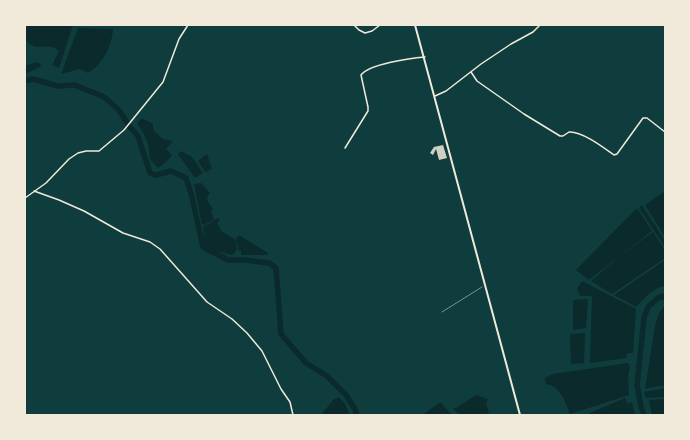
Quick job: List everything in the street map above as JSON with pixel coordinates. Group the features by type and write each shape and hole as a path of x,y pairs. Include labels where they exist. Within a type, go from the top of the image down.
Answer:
{"main road":[{"path":"415,25 425,57 520,415"}],"street":[{"path":"25,198 46,183 69,159 78,153 86,151 99,151 131,123 163,82 179,38 188,25"},
{"path":"354,25 365,33 380,25"},
{"path":"435,96 446,91 511,44 533,32 540,25"},
{"path":"345,148 368,111 361,75 374,67 425,57"},
{"path":"471,72 477,80 524,114 560,136 563,136 569,132 577,133 603,146 614,155 617,154 643,118 647,118 665,132"},
{"path":"34,191 77,208 123,233 150,242 160,249 207,302 232,319 247,333 262,351 290,402 293,415"}],"path":[{"path":"442,312 485,286"}],"water":[{"path":"28,25 73,25 59,68 52,65 59,51 53,47 33,46 27,42 25,32"},
{"path":"78,28 113,29 109,48 98,65 88,73 80,69 61,74"},
{"path":"37,62 41,64 40,67 25,74 25,66"},
{"path":"142,118 153,124 153,130 163,139 173,141 166,149 172,155 158,168 150,159 149,148 143,132 137,123"},
{"path":"181,151 192,157 203,173 195,178 178,154"},
{"path":"207,154 212,169 205,172 198,161"},
{"path":"201,183 210,193 207,199 213,209 211,212 214,220 202,225 194,184"},
{"path":"665,191 665,237 645,205"},
{"path":"642,205 665,241 665,247 639,208"},
{"path":"637,208 652,231 589,280 576,270"},
{"path":"218,218 220,220 217,223 221,231 236,240 237,250 233,255 211,250 205,246 203,226"},
{"path":"653,232 665,250 665,258 612,294 591,281 619,257"},
{"path":"239,235 268,253 268,255 241,255 236,239"},
{"path":"665,260 665,286 657,288 636,307 614,295"},
{"path":"582,281 636,309 633,353 627,353 626,358 590,363 592,296 580,296 577,289"},
{"path":"588,299 586,328 573,330 573,300"},
{"path":"664,307 665,386 645,389 655,326 659,313"},
{"path":"585,333 584,363 571,364 570,334"},
{"path":"628,363 630,367 628,376 629,395 570,414 559,391 551,385 546,384 545,378 553,374"},
{"path":"665,388 665,397 646,398 644,392"},
{"path":"476,395 488,399 486,404 489,412 486,415 459,415 453,408 456,408"},
{"path":"339,397 345,404 350,415 321,415 333,400"},
{"path":"625,398 628,404 632,402 635,415 591,415 590,413"},
{"path":"665,399 665,415 652,415 649,400"},
{"path":"440,402 452,415 423,415"}],"building":[{"path":"443,145 447,158 439,160 436,149 433,155 430,153 434,147"}],"waterway":[{"path":"25,81 33,79 58,86 75,85 104,97 118,109 138,136 150,173 156,175 171,171 186,178 192,197 203,247 228,260 245,260 269,263 276,268 281,334 306,363 327,376 346,395 356,411 356,415"},
{"path":"644,415 637,385 644,318 648,307 658,298 665,296"}]}
